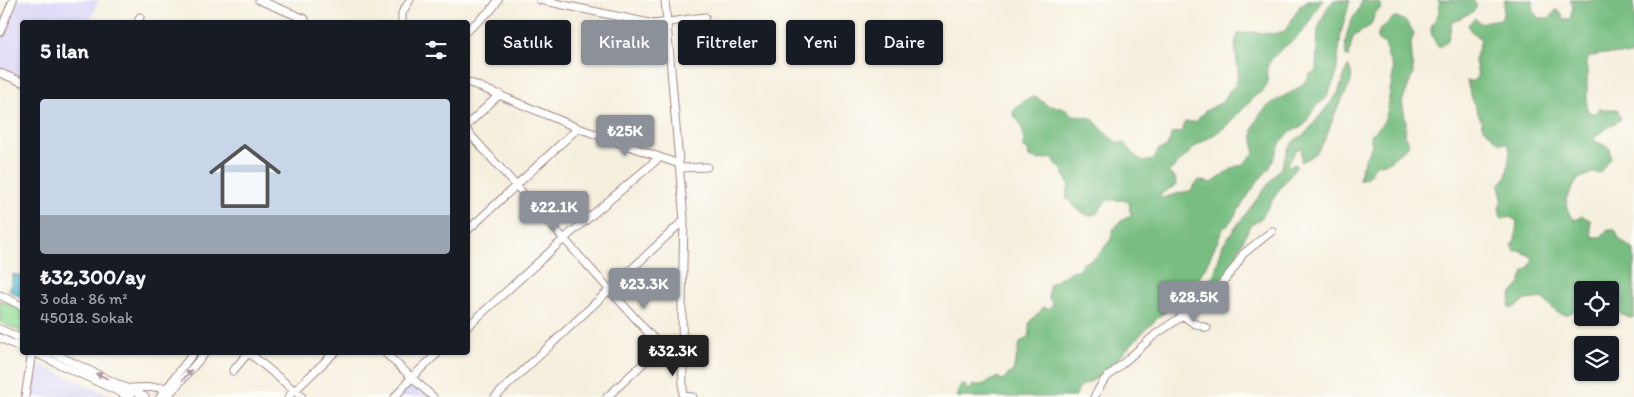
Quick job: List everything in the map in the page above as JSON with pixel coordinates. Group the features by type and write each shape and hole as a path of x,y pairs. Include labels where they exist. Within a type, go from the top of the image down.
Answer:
{"street":[{"path":"0,32 14,0"},
{"path":"259,0 305,19"},
{"path":"402,20 402,13 410,0"},
{"path":"470,28 492,9 498,0"},
{"path":"540,0 635,20"},
{"path":"665,0 667,20"},
{"path":"668,23 704,17"},
{"path":"668,34 684,220 682,306 683,397 693,397"},
{"path":"0,73 20,81"},
{"path":"470,83 578,128 680,166 707,168"},
{"path":"470,122 500,94"},
{"path":"470,228 578,128"},
{"path":"470,134 610,288 660,347 684,360"},
{"path":"470,324 565,238 659,158"},
{"path":"495,397 684,220"},
{"path":"1094,397 1104,380 1156,334 1185,317 1211,298 1243,254 1272,231"},
{"path":"0,295 20,305"},
{"path":"1185,317 1192,323 1207,328"},
{"path":"0,329 20,338"},
{"path":"0,338 20,347"},
{"path":"607,397 660,347"},
{"path":"25,397 32,355"},
{"path":"39,355 130,397"},
{"path":"58,355 130,388 145,397"},
{"path":"160,397 192,355"},
{"path":"167,397 203,355"},
{"path":"233,370 246,355"},
{"path":"251,355 302,397"},
{"path":"288,397 332,355"},
{"path":"387,355 433,397"},
{"path":"395,397 411,378 436,355"},
{"path":"130,388 167,387"}],"shaded area":[{"path":"18,0 98,0 91,20 20,20 20,78 0,69 0,42"},
{"path":"33,362 114,397 27,397"},
{"path":"411,378 433,397 395,397"}],"green space":[{"path":"1308,0 1323,0 1305,28 1276,54 1267,66 1267,85 1265,88 1224,128 1196,146 1168,173 1175,177 1176,185 1159,195 1161,198 1190,191 1199,180 1212,183 1236,166 1241,166 1254,153 1253,129 1258,118 1265,109 1298,88 1310,74 1316,72 1318,29 1327,8 1334,0 1350,0 1341,33 1336,76 1327,97 1317,105 1303,126 1290,132 1281,142 1269,169 1257,182 1232,220 1223,229 1205,268 1194,285 1146,329 1102,375 1080,387 1075,397 956,397 960,385 965,385 968,392 973,385 982,385 998,377 1002,380 1013,371 1020,343 1030,335 1029,324 1043,307 1048,309 1053,305 1048,296 1050,284 1072,271 1078,270 1082,264 1097,257 1111,239 1113,230 1120,222 1133,213 1130,212 1129,202 1124,200 1106,200 1098,213 1089,216 1076,208 1066,198 1069,185 1061,168 1055,164 1055,158 1038,160 1029,157 1028,150 1024,148 1021,126 1013,112 1019,104 1035,96 1048,106 1061,107 1073,115 1092,118 1108,136 1118,143 1125,143 1137,158 1144,161 1154,160 1158,150 1167,147 1172,133 1182,132 1185,122 1196,122 1205,111 1223,102 1229,91 1236,84 1238,73 1235,44 1238,34 1253,32 1274,34 1285,31 1300,6"},
{"path":"1361,0 1380,3 1382,7 1375,13 1371,25 1353,37 1348,58 1345,51 1346,36"},
{"path":"1437,0 1473,0 1477,6 1474,11 1452,22 1448,40 1441,46 1437,46 1431,32 1432,25 1440,8 1440,2"},
{"path":"1505,0 1533,0 1534,12 1538,18 1550,18 1556,10 1562,14 1563,19 1570,19 1573,7 1570,0 1634,0 1634,55 1599,55 1588,58 1587,62 1587,111 1594,114 1600,109 1617,109 1621,119 1594,137 1595,141 1610,148 1611,158 1600,173 1592,173 1578,179 1566,199 1570,216 1575,220 1582,216 1590,220 1593,237 1601,237 1608,229 1615,229 1619,239 1634,250 1634,317 1629,318 1619,313 1619,281 1574,281 1574,310 1566,314 1554,310 1543,298 1526,300 1511,309 1509,306 1511,295 1520,284 1524,271 1529,268 1533,258 1520,250 1515,251 1511,246 1515,240 1517,221 1510,217 1502,219 1499,211 1502,199 1499,185 1506,177 1510,150 1507,143 1499,143 1482,126 1467,81 1474,81 1478,75 1475,61 1481,39 1470,30 1468,25 1474,18 1482,24 1487,21 1502,19"},
{"path":"1394,17 1407,23 1414,35 1411,42 1413,74 1402,102 1406,122 1405,136 1409,145 1389,162 1376,165 1368,177 1359,180 1362,166 1372,145 1370,134 1381,126 1386,116 1393,71 1386,45 1377,39 1379,31"},
{"path":"1348,66 1351,71 1349,88 1337,109 1321,147 1309,158 1301,162 1302,148 1297,149 1287,165 1295,164 1297,166 1262,217 1249,228 1223,278 1205,300 1182,312 1184,307 1198,297 1202,287 1214,275 1223,244 1282,166 1288,149 1294,141 1307,132 1338,93"},
{"path":"0,300 20,310 20,331 0,322"}],"water":[{"path":"13,274 20,276 20,297 9,291"}]}
